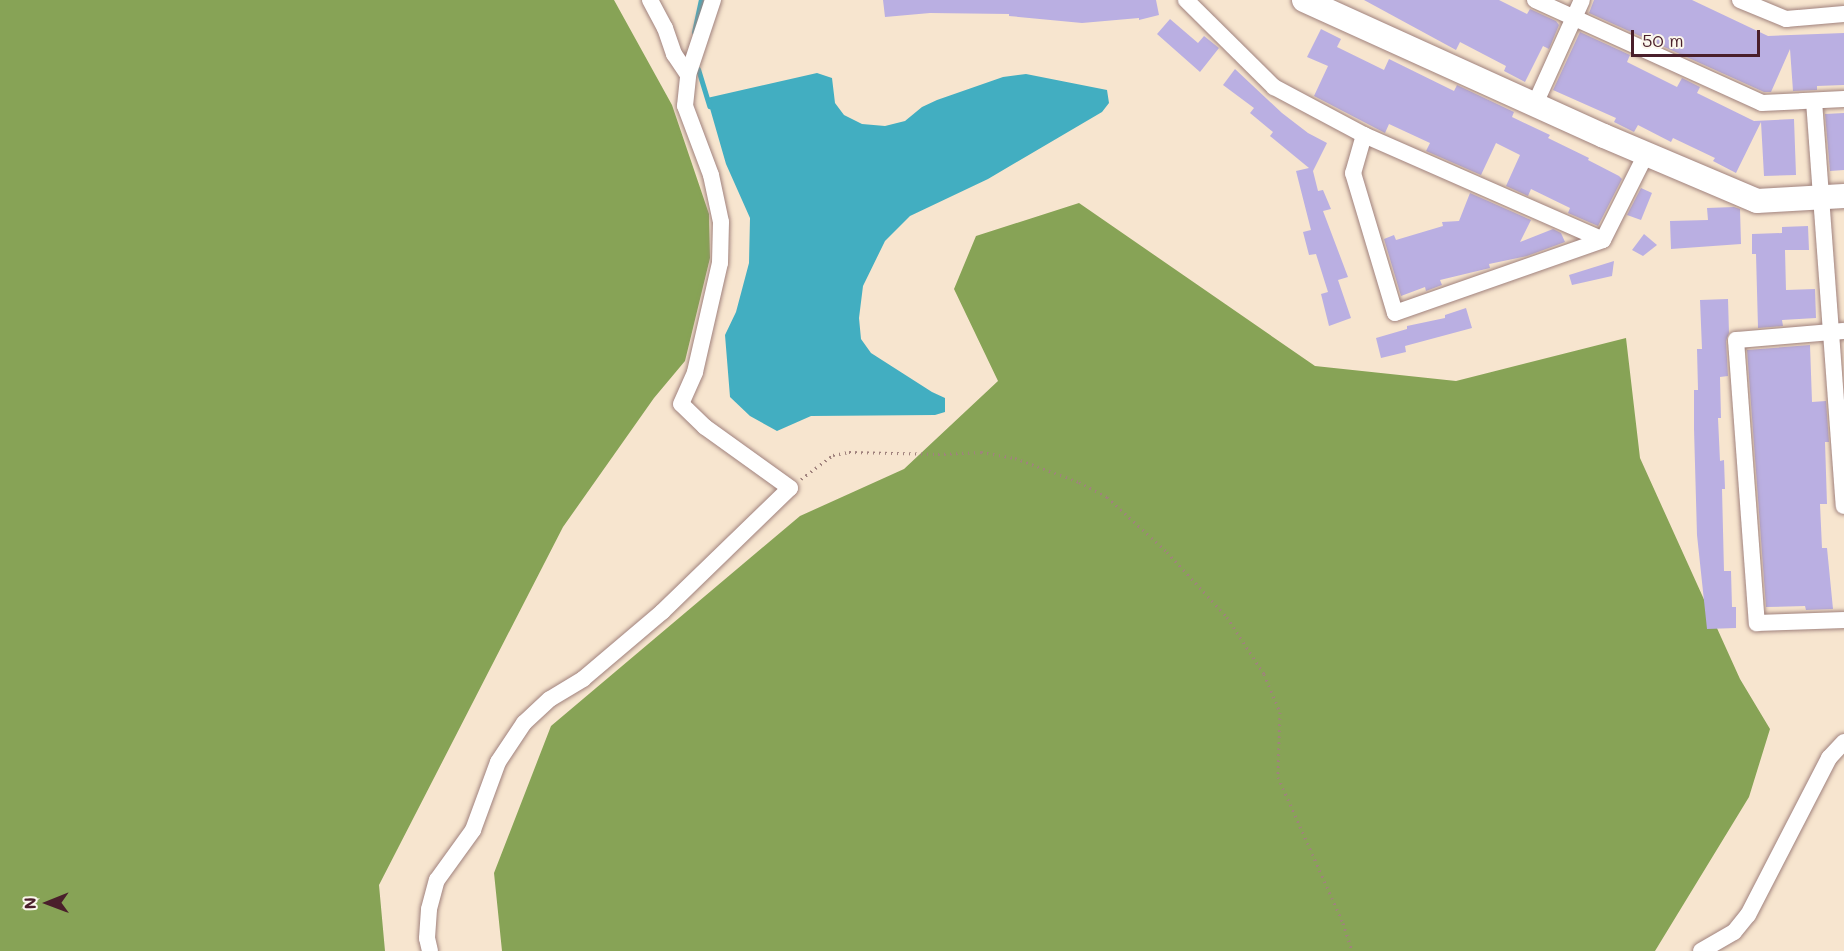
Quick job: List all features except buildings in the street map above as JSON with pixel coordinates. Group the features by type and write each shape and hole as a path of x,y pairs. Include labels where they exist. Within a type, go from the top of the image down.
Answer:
{"street":[{"path":"650,0 665,28 674,54 688,75"},
{"path":"430,951 427,938 429,909 437,880 473,830 498,762 524,723 550,699 583,679 662,612 790,488 705,427 681,404 695,372 720,263 721,222 711,175 685,106 688,75 713,0"},
{"path":"1186,0 1274,87 1364,135 1603,240"},
{"path":"1304,0 1646,154 1757,201 1844,196"},
{"path":"1535,0 1762,103 1844,99"},
{"path":"1535,104 1582,0"},
{"path":"1740,0 1786,19 1844,14"},
{"path":"1814,101 1820,198 1837,331 1844,506"},
{"path":"1364,135 1353,173 1395,313 1603,240 1646,154"},
{"path":"1837,331 1736,340 1757,623 1844,620"},
{"path":"1701,951 1734,932 1748,915 1829,758 1844,742"}],"path":[{"path":"790,488 832,455 849,452 938,454 981,452 1015,458 1079,482 1107,497 1167,552 1227,617 1264,674 1280,712 1278,777 1343,923 1352,951"}],"green space":[{"path":"0,0 614,0 672,105 709,214 710,258 685,361 654,398 563,527 379,885 385,951 0,951"},
{"path":"1079,203 1315,366 1456,381 1626,338 1640,458 1740,679 1770,729 1749,797 1655,951 502,951 494,873 551,726 800,516 904,469 998,381 954,289 976,236"}],"water":[{"path":"817,73 832,78 835,103 844,115 862,124 885,126 905,121 922,107 937,100 1003,77 1026,74 1107,90 1109,103 1102,112 988,179 910,216 885,241 863,286 859,318 861,339 871,353 945,398 945,412 935,415 811,416 777,431 750,416 730,397 725,335 736,312 749,263 750,218 726,164 707,98"}],"waterway":[{"path":"694,32 701,0"},
{"path":"698,69 709,106"}]}
